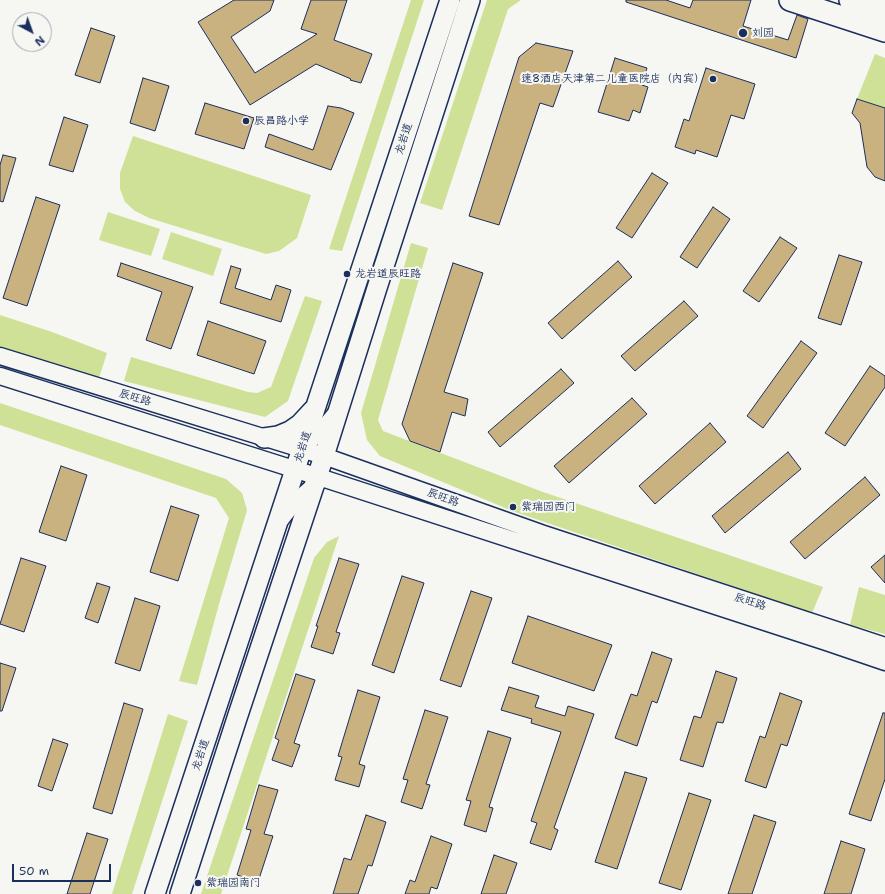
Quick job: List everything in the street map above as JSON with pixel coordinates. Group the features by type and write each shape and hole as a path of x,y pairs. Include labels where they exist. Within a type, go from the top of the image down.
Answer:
{"main road":[{"name":"龙岩道","path":"156,894 450,0"},
{"name":"龙岩道","path":"180,894 318,480 324,456 377,288 470,0"},
{"path":"790,0 877,28"},
{"path":"843,0 877,28"},
{"path":"850,0 885,11"},
{"path":"264,438 290,432 300,424 316,405"}],"street":[{"name":"辰旺路","path":"0,356 324,456 548,535 885,646"},
{"name":"辰旺路","path":"0,376 295,470 318,480 885,662"},
{"path":"260,459 281,457 302,449 322,430 339,409"},
{"path":"277,525 292,505 318,480 335,473 349,471 370,472"}],"green space":[{"path":"411,0 424,0 342,251 329,249"},
{"path":"487,0 521,0 508,9 442,210 420,203"},
{"path":"875,54 885,58 885,108 857,99"},
{"path":"133,136 311,195 297,238 279,251 266,254 149,218 135,211 125,202 120,189 120,173"},
{"path":"108,212 160,229 151,256 99,240"},
{"path":"171,232 222,249 213,276 162,259"},
{"path":"411,243 428,248 378,420 383,431 543,492 823,587 812,613 515,512 380,456 367,440 361,413"},
{"path":"305,296 322,301 288,401 265,417 124,381 131,357 248,392 257,393 271,387"},
{"path":"0,315 52,332 107,353 98,381 0,349"},
{"path":"0,403 226,479 242,493 247,510 197,685 179,681 229,518 216,498 0,425"},
{"path":"339,536 221,894 201,894 314,558 327,542"},
{"path":"859,587 885,595 885,634 850,625"},
{"path":"168,714 188,721 132,894 112,894"}],"building":[{"path":"234,0 274,0 270,11 231,37 255,73 317,34 301,29 311,0 347,0 334,40 372,54 361,83 350,80 351,79 316,64 250,105 198,22"},
{"name":"刘园","path":"626,0 666,0 690,8 693,0 751,0 743,26 788,40 797,15 808,19 796,58 626,2"},
{"path":"91,28 115,36 100,83 75,75"},
{"path":"536,43 573,51 553,107 540,103 499,225 469,216 519,57"},
{"path":"615,58 647,68 642,85 648,87 640,113 633,110 629,121 598,112"},
{"path":"706,68 755,84 744,119 731,115 717,157 696,150 695,154 675,147 684,119 689,121"},
{"path":"143,78 169,86 155,131 130,123"},
{"path":"857,99 885,108 885,181 875,177 867,167 860,123 852,113"},
{"path":"205,103 254,118 244,149 195,134"},
{"path":"328,106 341,108 354,113 331,170 265,147 269,134 313,150"},
{"path":"64,117 88,125 73,172 49,165"},
{"path":"3,155 16,158 3,202 0,201 0,165"},
{"path":"652,173 668,183 632,238 616,228"},
{"path":"36,197 60,205 27,306 3,298"},
{"path":"713,207 730,219 697,268 680,257"},
{"path":"780,237 797,248 759,302 743,291"},
{"path":"839,255 862,262 841,325 818,318"},
{"path":"618,261 632,277 562,339 548,323"},
{"path":"121,263 193,287 171,349 146,340 162,292 117,276"},
{"path":"453,263 483,273 444,392 468,399 465,416 452,412 440,452 410,441 402,424"},
{"path":"231,266 241,269 235,288 271,300 276,285 291,290 281,322 220,303"},
{"path":"684,301 698,316 635,371 621,356"},
{"path":"208,321 266,341 254,374 197,355"},
{"path":"801,341 817,353 763,428 747,416"},
{"path":"870,366 885,376 885,387 845,446 825,433"},
{"path":"561,369 574,383 500,447 488,432"},
{"path":"632,398 647,414 569,483 554,466"},
{"path":"710,423 726,442 655,504 639,486"},
{"path":"788,452 801,469 725,533 712,516"},
{"path":"61,466 87,475 66,541 39,532"},
{"path":"865,477 880,495 805,559 790,542"},
{"path":"171,506 199,515 178,581 150,572"},
{"path":"885,555 885,583 871,567"},
{"path":"21,558 46,566 24,632 0,624"},
{"path":"339,558 359,564 336,632 340,633 333,654 311,647 318,626 316,626"},
{"path":"402,576 424,583 394,673 372,665"},
{"path":"97,583 110,587 98,623 85,618"},
{"path":"471,591 492,598 461,687 440,680"},
{"path":"135,598 160,606 140,671 115,663"},
{"path":"528,616 612,645 594,691 512,663"},
{"path":"652,652 672,659 657,703 652,701 637,746 615,738 631,694 637,696"},
{"path":"0,663 16,668 2,711 0,711"},
{"path":"716,671 737,678 723,723 717,722 703,767 680,760 694,716 701,718"},
{"path":"296,674 315,680 294,743 300,745 292,767 272,760 279,740 275,738"},
{"path":"509,687 539,696 535,707 565,716 568,706 594,714 554,828 558,830 551,850 530,843 537,823 531,821 561,732 531,723 532,719 501,710"},
{"path":"358,690 380,697 359,764 365,766 359,787 335,780 342,757 338,756"},
{"path":"780,693 802,701 787,746 781,744 766,788 745,781 760,736 765,738"},
{"path":"124,703 143,709 112,814 93,808"},
{"path":"425,710 448,717 426,784 430,785 422,809 401,802 408,780 403,779"},
{"path":"883,713 885,713 885,779 871,821 849,814"},
{"path":"488,731 511,738 489,807 493,808 486,832 464,825 471,801 466,800"},
{"path":"53,739 68,744 52,791 38,786"},
{"path":"625,772 647,778 617,869 595,862"},
{"path":"259,785 278,790 264,834 273,836 258,882 237,875 251,830 246,829"},
{"path":"689,793 711,800 681,890 659,883"},
{"path":"366,815 386,822 372,866 368,865 358,894 333,894 344,858 351,860"},
{"path":"754,815 776,822 752,894 728,894"},
{"path":"87,833 108,839 90,894 67,894"},
{"path":"431,836 452,844 437,889 431,887 429,894 405,894 410,880 415,882"},
{"path":"841,841 865,849 851,894 824,894"},
{"path":"494,855 517,863 506,894 481,894"}],"place":[{"name":"刘园","path":"743,33"},
{"name":"速8酒店天津第二儿童医院店（内宾）","path":"713,79"},
{"name":"辰昌路小学","path":"246,121"},
{"name":"龙岩道辰旺路","path":"347,274"},
{"name":"紫瑞园西门","path":"513,507"},
{"name":"紫瑞园南门","path":"198,883"}]}
